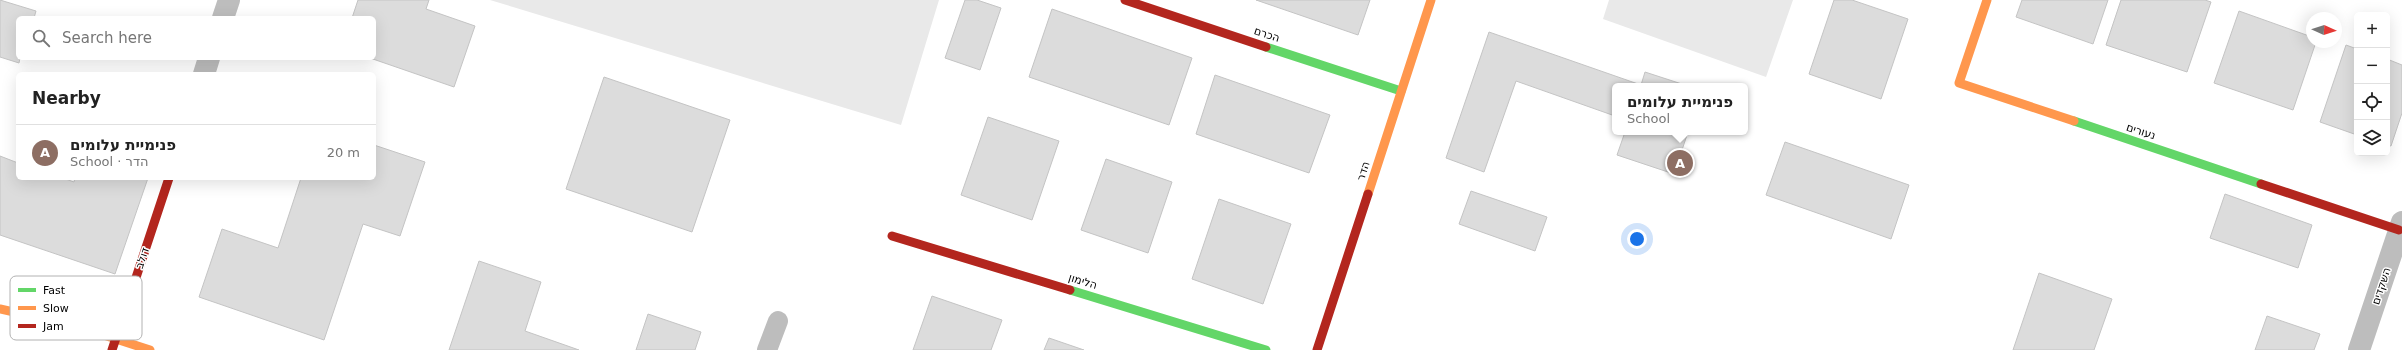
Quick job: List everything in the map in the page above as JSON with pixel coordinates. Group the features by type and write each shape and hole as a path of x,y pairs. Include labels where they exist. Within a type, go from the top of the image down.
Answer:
{"street":[{"path":"223,16 229,0"},
{"name":"הכרם","path":"1125,0 1401,91"},
{"name":"הדר","path":"1317,350 1431,0"},
{"name":"נעורים","path":"1987,0 1959,83 2401,226"},
{"path":"205,72 208,60"},
{"name":"דולב","path":"136,276 168,180"},
{"name":"השקדים","path":"2359,350 2401,226"},
{"name":"הלימון","path":"892,236 1266,350"},
{"path":"0,309 10,311"},
{"name":"דולב","path":"112,350 115,340"},
{"path":"124,340 150,350"}],"lane":[{"path":"767,350 778,321"}],"shaded area":[{"path":"490,0 939,0 901,125"},
{"path":"1609,0 1793,0 1766,77 1603,19"}],"building":[{"path":"0,0 36,11 35,16 16,16 16,60 20,60 19,63 0,57"},
{"path":"358,0 429,0 426,9 475,26 454,87 376,60 376,16 353,16"},
{"path":"965,0 977,0 1001,8 980,70 945,58"},
{"path":"1256,0 1370,0 1358,35"},
{"path":"1834,0 1852,0 1908,19 1881,99 1809,74"},
{"path":"2022,0 2108,0 2093,44 2016,17"},
{"path":"2121,0 2205,0 2211,2 2187,72 2106,45"},
{"path":"1052,9 1192,58 1169,125 1029,77"},
{"path":"2239,11 2306,35 2306,48 2314,48 2293,110 2214,83"},
{"path":"1489,32 1635,83 1612,83 1612,115 1516,81 1484,172 1446,158"},
{"path":"2346,45 2354,48 2354,134 2320,122"},
{"path":"2390,60 2402,65 2402,113 2391,146"},
{"path":"1645,72 1679,83 1642,83"},
{"path":"1215,75 1330,115 1309,173 1196,134"},
{"path":"604,77 730,120 692,232 566,189"},
{"path":"988,117 1059,141 1032,220 961,195"},
{"path":"1624,135 1687,135 1674,174 1617,155"},
{"path":"1785,142 1909,185 1891,239 1766,195"},
{"path":"376,146 425,162 400,236 363,224 324,340 199,297 222,229 278,248 300,180 376,180"},
{"path":"0,156 16,162 16,180 68,180 74,182 74,180 147,180 115,274 0,235"},
{"path":"1106,159 1172,182 1148,253 1081,230"},
{"path":"1471,191 1547,217 1535,251 1459,224"},
{"path":"2225,194 2312,225 2298,268 2210,238"},
{"path":"1219,199 1291,224 1263,304 1192,279"},
{"path":"479,261 541,282 525,331 579,350 449,350"},
{"path":"2039,273 2112,299 2094,350 2013,350"},
{"path":"932,296 1002,320 991,350 913,350"},
{"path":"648,314 701,332 695,350 636,350"},
{"path":"2267,316 2320,334 2314,350 2255,350"},
{"path":"1049,338 1084,350 1044,350"}],"traffic: fast":[{"path":"1266,47 1401,91"},
{"path":"2074,121 2261,184"},
{"path":"1070,290 1266,350"}],"traffic: slow":[{"path":"1368,194 1431,0"},
{"path":"1987,0 1959,83 2074,121"},
{"path":"0,309 10,311"},
{"path":"119,340 150,350"}],"traffic: jam":[{"path":"1125,0 1266,47"},
{"path":"137,276 168,180"},
{"path":"2261,184 2399,230"},
{"path":"1317,350 1368,194"},
{"path":"892,236 1070,290"},
{"path":"112,350 115,340"}],"place":[{"name":"פנימיית עלומים","path":"1680,163"}]}
